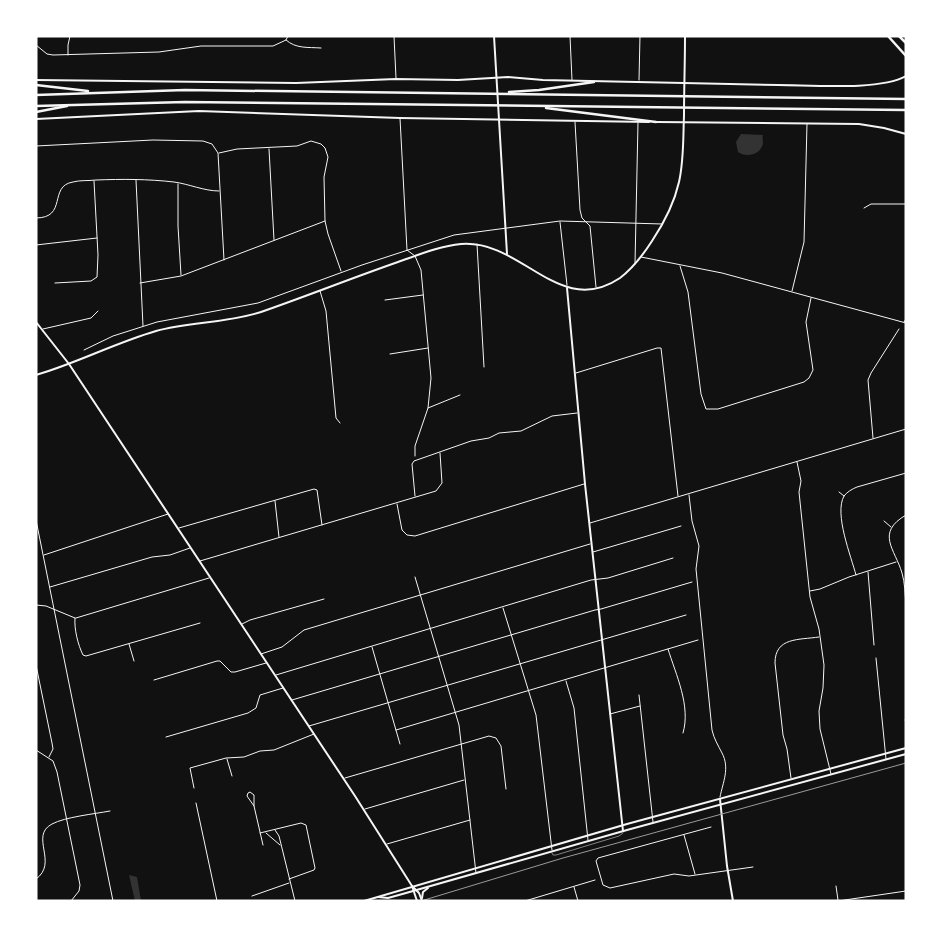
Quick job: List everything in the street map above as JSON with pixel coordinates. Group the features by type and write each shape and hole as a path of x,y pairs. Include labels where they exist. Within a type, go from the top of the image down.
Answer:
{"highway":[{"path":"888,36 906,56"},
{"path":"900,36 906,43"},
{"path":"486,93 539,90 594,82"},
{"path":"36,85 92,92"},
{"path":"36,94 185,90 906,99"},
{"path":"36,106 185,102 906,110"},
{"path":"36,112 72,104"},
{"path":"522,106 573,110 656,122"}],"main road":[{"path":"494,36 507,254"},
{"path":"36,375 69,364 119,343 159,330 259,312 415,256 452,245 477,244 507,254 556,284 567,288 596,288 613,282 628,272 635,264 663,224 680,182 683,157 686,36"},
{"path":"36,80 296,82 396,79 458,80 497,77 684,84 862,85 895,82 906,76"},
{"path":"36,119 198,111 499,120 859,124 906,134"},
{"path":"567,288 584,484 623,831"},
{"path":"36,322 69,364 364,809 422,901"},
{"path":"364,901 622,825 906,748"},
{"path":"376,897 388,898 430,887 623,831 906,754"},
{"path":"720,798 733,901"},
{"path":"422,901 423,892 430,887"},
{"path":"415,891 416,901"}],"street":[{"path":"68,55 70,36"},
{"path":"36,45 47,54 159,52 201,46 273,46 286,40 288,36"},
{"path":"394,36 396,79"},
{"path":"570,36 572,81"},
{"path":"639,83 640,36"},
{"path":"286,40 294,46 321,48"},
{"path":"400,118 406,250"},
{"path":"576,121 580,210 581,216 590,226 596,288"},
{"path":"635,264 638,122"},
{"path":"792,292 804,242 807,124"},
{"path":"36,146 153,140 203,141 212,144 218,153 224,260"},
{"path":"218,153 237,149 297,146 311,142 321,144 325,148 328,157 324,177 325,221 341,272"},
{"path":"269,147 274,240"},
{"path":"36,218 46,218 54,212 57,207 59,191 66,184 80,181 136,180 178,183 220,191"},
{"path":"136,180 143,326"},
{"path":"55,283 91,281 99,273 94,181"},
{"path":"178,183 181,276"},
{"path":"864,208 871,204 906,204"},
{"path":"140,283 181,276 325,221"},
{"path":"560,221 567,288"},
{"path":"84,350 113,336 157,322 258,303 341,272 454,235 560,221 663,224"},
{"path":"36,245 97,238"},
{"path":"477,244 484,367"},
{"path":"406,250 415,256 421,270 431,378 428,408 415,446 415,456"},
{"path":"640,257 721,273 905,323 906,318"},
{"path":"680,266 688,292 701,394 706,409 718,409 804,382 810,378 812,366 806,322 811,298"},
{"path":"319,290 326,312 336,418 340,423"},
{"path":"385,300 424,295"},
{"path":"42,330 91,318 98,311"},
{"path":"873,439 868,380 899,329"},
{"path":"390,354 429,348"},
{"path":"575,373 661,348 678,497"},
{"path":"428,408 460,395"},
{"path":"415,497 412,462 471,441 486,440 499,433 521,431 556,415 578,413"},
{"path":"589,524 906,429"},
{"path":"200,561 436,491 442,484 440,453"},
{"path":"797,462 800,475 799,492 809,591 820,637 824,672 819,719 831,774"},
{"path":"856,575 843,526 841,509 844,496 852,489 906,473"},
{"path":"397,503 402,530 407,535 415,536 584,484"},
{"path":"178,528 314,489 317,490 319,496 322,525"},
{"path":"839,492 844,496"},
{"path":"689,494 692,521 699,546 696,569 712,730 714,738 723,754 726,768 720,798"},
{"path":"275,500 279,538"},
{"path":"43,556 168,514"},
{"path":"906,515 896,521 891,528 889,544 903,576 906,605"},
{"path":"36,520 113,901"},
{"path":"884,521 891,528"},
{"path":"592,552 681,526"},
{"path":"261,654 282,647 304,630 591,544"},
{"path":"50,588 152,557 170,555 190,548"},
{"path":"275,675 673,558"},
{"path":"809,591 820,589 897,562"},
{"path":"868,571 874,645"},
{"path":"415,577 456,713 462,744 476,874"},
{"path":"36,605 41,604 76,618 210,578"},
{"path":"292,700 692,582"},
{"path":"241,624 324,599"},
{"path":"503,607 536,715 552,851"},
{"path":"308,726 520,662 686,615"},
{"path":"76,618 75,623 80,650 86,656 200,623"},
{"path":"791,779 783,735 775,664 776,652 780,646 789,641 820,637"},
{"path":"396,730 698,640"},
{"path":"129,643 134,661"},
{"path":"371,646 400,744"},
{"path":"668,649 684,700 686,723 683,733"},
{"path":"876,658 886,759"},
{"path":"154,680 217,661 220,661 231,672 267,663"},
{"path":"36,665 52,742 49,758"},
{"path":"566,680 574,708 588,841"},
{"path":"166,737 252,712 258,704 260,695 284,688"},
{"path":"639,696 653,823"},
{"path":"610,714 640,706"},
{"path":"194,788 190,768 226,758 244,757 260,751 274,750 314,734"},
{"path":"344,779 489,736 496,738 500,742 506,789"},
{"path":"36,750 56,765 80,885 79,891 71,901"},
{"path":"226,758 232,776"},
{"path":"364,809 465,780"},
{"path":"254,806 247,796 250,792 254,795 254,806 263,845"},
{"path":"196,804 217,901"},
{"path":"36,879 42,875 46,866 42,842 44,832 51,824 110,811"},
{"path":"386,844 470,820"},
{"path":"260,833 302,823 306,825 315,868 289,879"},
{"path":"711,827 602,856 596,861 603,885 610,888 674,874 689,876 753,868"},
{"path":"275,830 279,836 294,901"},
{"path":"265,832 281,845"},
{"path":"684,835 695,875"},
{"path":"525,901 596,880"},
{"path":"252,896 290,882"},
{"path":"574,886 578,901"},
{"path":"836,886 838,901 906,891"}],"lane":[{"path":"552,851 553,855 556,855 620,836 623,831"}],"shaded area":[{"path":"741,134 763,135 763,144 759,151 749,155 738,152 736,142"},
{"path":"129,875 137,877 141,901 135,901"}],"railway":[{"path":"421,901 563,858 906,763"}]}
